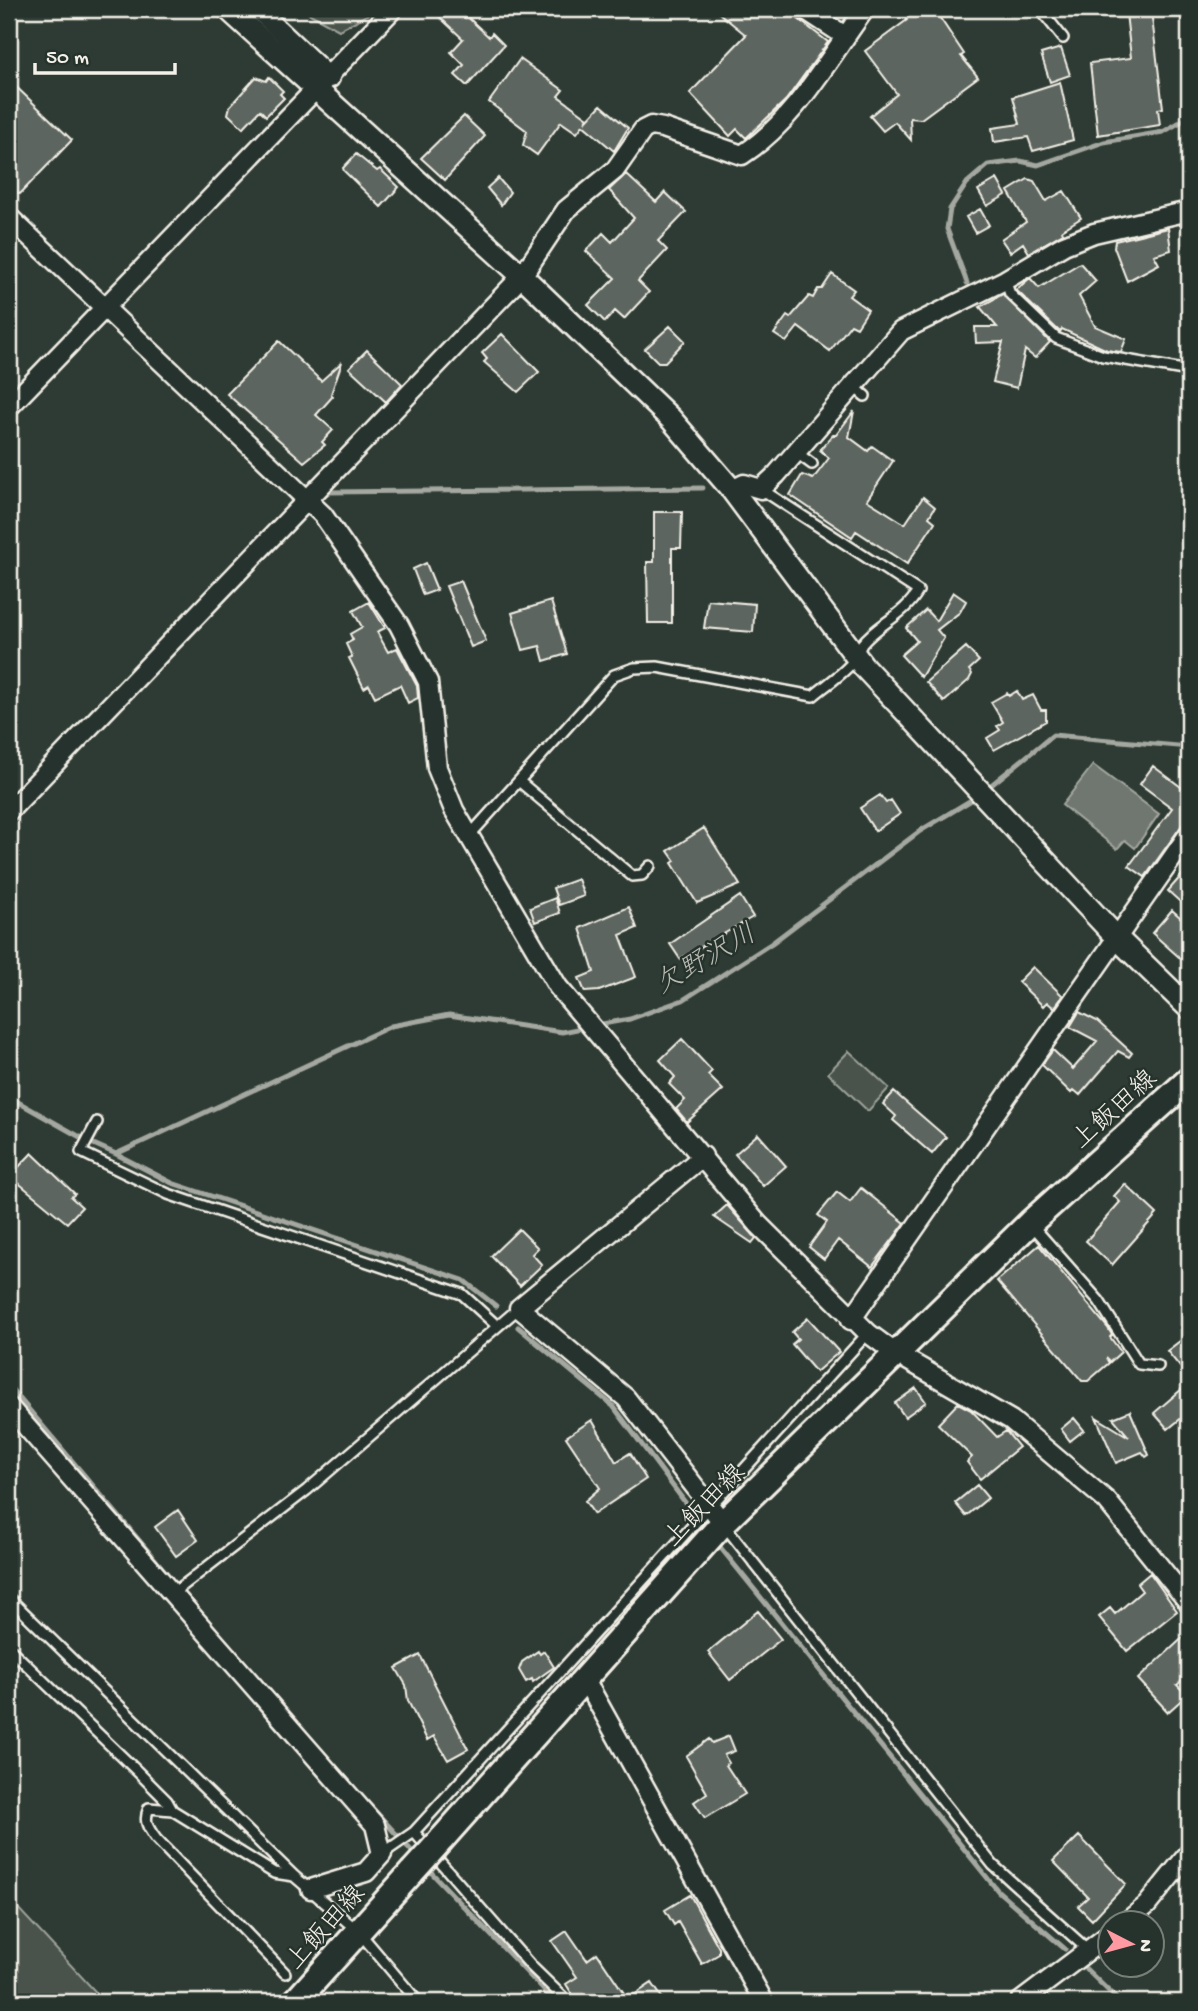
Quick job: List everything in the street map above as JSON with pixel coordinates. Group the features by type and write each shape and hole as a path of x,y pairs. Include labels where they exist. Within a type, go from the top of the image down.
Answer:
{"main road":[{"name":"上飯田線","path":"295,2002 441,1840 717,1516 895,1353 1030,1223 1189,1080"}],"street":[{"path":"228,9 323,84"},
{"path":"257,9 323,84 671,419 732,490 857,657 968,782 1117,938 1189,1008"},
{"path":"9,407 393,9"},
{"path":"804,9 845,36"},
{"path":"9,811 522,276 566,210 615,170 643,130 651,126 663,128 742,155 774,130 864,9"},
{"path":"732,490 744,484 761,489 805,459 901,331 1005,280 1064,245 1094,233 1189,211"},
{"path":"9,217 323,516 399,625 428,682 437,768 454,810 558,986 758,1224 851,1320 895,1353 1011,1420 1107,1501 1189,1603"},
{"path":"851,1320 1189,834"},
{"path":"703,1156 519,1308 626,1398 717,1516"},
{"path":"9,1407 375,1825 382,1854 366,1872 311,1889"},
{"path":"592,1692 764,2002"},
{"path":"1141,1910 1189,1853"},
{"path":"1020,2002 1096,1944"}],"lane":[{"path":"1040,9 1063,38"},
{"path":"1005,280 1010,294 1056,338 1103,356 1189,370"},
{"path":"470,835 614,675 634,668 657,667 813,696 857,657 862,645 901,613 918,591 761,489"},
{"path":"520,782 632,876 642,875 650,866"},
{"path":"95,1126 80,1152 168,1194 462,1293 496,1325"},
{"path":"1030,1223 1099,1301 1139,1364 1158,1366"},
{"path":"171,1594 307,1490 519,1308"},
{"path":"382,1854 414,1832 717,1516 868,1333"},
{"path":"717,1516 993,1865 1088,1950"},
{"path":"9,1598 294,1876 359,1932 418,2002"},
{"path":"9,1648 138,1772 167,1801 172,1810"},
{"path":"285,1973 156,1839 147,1826 145,1816 149,1808 172,1810 274,1873 294,1876"},
{"path":"414,1832 531,1966 568,2002"}],"shaded area":[{"path":"301,9 378,9 339,30"},
{"path":"1093,765 1159,814 1135,848 1125,840 1117,849 1062,805"},
{"path":"849,1051 889,1088 868,1111 828,1073"},
{"path":"9,1902 17,1907 105,2002 9,2002"}],"building":[{"path":"431,9 459,9 489,37 492,33 504,45 467,86 455,75 464,65 451,52 463,39"},
{"path":"714,9 793,9 797,18 828,42 786,100 746,138 737,129 730,136 690,93 746,35"},
{"path":"912,9 934,9 964,54 961,56 978,77 921,119 910,118 911,140 895,122 883,131 870,116 897,94 865,51 907,20 904,15"},
{"path":"1151,10 1163,108 1158,109 1160,125 1098,135 1090,63 1131,58 1126,13"},
{"path":"1061,48 1070,75 1050,82 1041,54"},
{"path":"520,59 563,90 558,96 588,118 585,122 601,105 628,128 614,151 583,125 577,133 561,122 537,155 523,145 527,131 489,102"},
{"path":"256,77 266,81 269,77 283,91 280,94 284,98 266,116 260,110 243,128 228,114 230,106"},
{"path":"9,80 72,140 20,194 17,192 9,201"},
{"path":"1060,82 1073,140 1033,151 1028,137 994,142 992,128 1020,124 1013,97"},
{"path":"464,116 485,136 445,180 421,158"},
{"path":"356,154 377,171 380,169 399,187 381,207 344,171 343,168"},
{"path":"626,174 656,202 665,192 686,212 658,241 667,250 638,281 649,292 624,319 615,311 605,322 588,305 615,278 586,251 603,233 612,242 634,218 609,190"},
{"path":"498,178 510,192 501,205 487,188"},
{"path":"997,179 1006,195 987,206 978,190"},
{"path":"1028,179 1034,181 1046,201 1064,191 1081,218 1062,230 1063,233 1029,253 1023,243 1010,252 1001,239 1026,222 1008,191"},
{"path":"980,209 989,225 975,233 966,217"},
{"path":"1168,228 1171,250 1154,255 1159,264 1127,281 1114,247 1115,241"},
{"path":"1080,263 1096,281 1079,296 1095,326 1126,339 1121,352 1107,350 1062,329 1060,332 1016,290 1030,278 1039,288"},
{"path":"832,274 854,290 849,296 868,310 857,327 851,324 830,351 798,327 786,342 774,334 787,316 790,318 809,296 813,298 818,289 822,289"},
{"path":"1003,294 1050,342 1035,358 1025,350 1017,388 993,382 1003,342 976,343 975,327 997,327 980,307"},
{"path":"670,326 685,341 665,362 658,362 645,349"},
{"path":"502,334 539,372 518,392 484,362 487,359 482,353"},
{"path":"279,341 321,381 342,362 331,394 333,396 316,415 333,430 322,442 325,445 304,462 227,394"},
{"path":"367,350 402,384 386,402 349,368"},
{"path":"854,411 849,437 868,451 872,446 893,461 867,500 905,524 923,497 935,507 929,517 935,522 907,564 856,531 852,537 790,495 802,475 813,479 829,458 820,450 836,435"},
{"path":"654,512 682,512 681,548 672,548 672,623 648,623 647,562 654,562"},
{"path":"426,563 437,590 423,595 413,569"},
{"path":"461,581 486,641 471,647 446,586"},
{"path":"953,592 966,601 960,612 937,630 944,638 921,677 901,655 917,641 906,628 926,610 936,621"},
{"path":"708,600 755,604 753,632 704,628"},
{"path":"551,601 567,654 544,661 540,646 523,650 512,613"},
{"path":"369,602 385,628 377,632 388,652 397,648 417,686 418,698 408,703 400,685 375,697 369,685 364,688 349,658 352,657 346,644 353,640 350,634 362,627 353,611"},
{"path":"966,647 979,661 969,670 972,674 969,680 944,702 926,682"},
{"path":"1017,691 1022,700 1033,695 1041,710 1046,710 1046,721 994,750 987,738 1000,730 997,726 1003,722 991,702"},
{"path":"1153,766 1189,793 1189,815 1145,877 1129,866 1172,808 1140,784"},
{"path":"880,795 886,803 891,800 900,814 875,831 860,808"},
{"path":"704,828 740,885 697,903 672,863 675,861 668,851"},
{"path":"1189,867 1189,910 1168,891"},
{"path":"578,879 584,896 559,905 553,888"},
{"path":"740,896 753,917 680,959 670,944"},
{"path":"555,898 560,913 535,922 530,908"},
{"path":"629,907 637,928 620,935 636,977 599,991 585,992 579,978 594,972 580,928"},
{"path":"1172,910 1189,925 1189,966 1152,933"},
{"path":"1033,967 1063,996 1054,1008 1047,1002 1043,1006 1018,982"},
{"path":"1079,1012 1097,1021 1132,1053 1129,1057 1118,1051 1080,1095 1074,1090 1071,1093 1042,1065 1053,1050 1073,1069 1097,1041 1070,1027"},
{"path":"682,1039 712,1071 708,1075 723,1090 687,1122 676,1109 685,1100 669,1084 675,1077 660,1060"},
{"path":"894,1092 946,1137 932,1154 893,1120 896,1116 883,1104"},
{"path":"758,1134 786,1166 763,1186 735,1154"},
{"path":"32,1153 75,1194 71,1197 82,1207 67,1223 10,1176"},
{"path":"1125,1184 1157,1214 1112,1265 1086,1241 1120,1202 1114,1196"},
{"path":"861,1188 905,1223 872,1267 838,1240 824,1259 809,1247 827,1222 818,1215 837,1192 850,1202"},
{"path":"727,1205 756,1238 752,1243 714,1217"},
{"path":"519,1229 538,1248 532,1254 542,1265 520,1286 491,1256"},
{"path":"1039,1245 1108,1328 1112,1335 1110,1337 1121,1352 1110,1362 1106,1358 1109,1363 1088,1381 1082,1381 997,1281"},
{"path":"808,1318 839,1352 816,1372 792,1344 798,1339 792,1332"},
{"path":"1189,1334 1189,1378 1167,1351"},
{"path":"1189,1383 1189,1412 1168,1429 1154,1413"},
{"path":"916,1388 926,1402 905,1417 895,1403"},
{"path":"958,1403 971,1410 997,1437 1006,1431 1019,1447 980,1479 967,1462 972,1457 938,1424"},
{"path":"1130,1411 1149,1455 1146,1457 1142,1452 1116,1463 1096,1417 1129,1437 1113,1418"},
{"path":"1074,1418 1084,1430 1070,1441 1061,1429"},
{"path":"592,1420 616,1462 630,1453 646,1479 594,1514 585,1501 600,1488 566,1437"},
{"path":"977,1485 988,1498 966,1516 955,1503"},
{"path":"178,1510 198,1540 176,1556 155,1527"},
{"path":"1150,1573 1177,1611 1127,1651 1099,1617 1110,1608 1115,1614 1142,1591 1137,1584"},
{"path":"758,1611 781,1639 730,1680 708,1652"},
{"path":"1189,1632 1189,1675 1177,1685 1187,1695 1168,1712 1138,1679"},
{"path":"538,1651 540,1654 544,1651 554,1667 533,1682 532,1679 526,1682 519,1670 522,1662"},
{"path":"420,1655 468,1749 448,1760 434,1736 427,1740 408,1701 406,1685 396,1668"},
{"path":"729,1736 735,1751 724,1755 729,1763 726,1765 745,1794 705,1818 694,1802 707,1793 686,1756 709,1739 712,1743"},
{"path":"1079,1836 1126,1884 1101,1910 1096,1910 1096,1916 1092,1920 1078,1906 1088,1897 1053,1861"},
{"path":"690,1895 719,1948 719,1954 702,1964 678,1922 674,1925 665,1910"},
{"path":"567,1931 587,1960 597,1953 628,1999 652,1983 665,2002 577,2002 566,1984 577,1977 552,1941"}],"waterway":[{"path":"967,283 947,229 950,209 967,183 988,165 1020,161 1038,165 1104,142 1163,132 1189,117"},
{"path":"774,486 779,485 854,398"},
{"path":"322,497 328,492 703,488"},
{"path":"268,553 303,517"},
{"name":"欠野沢川","path":"985,790 1053,735 1189,747"},
{"name":"欠野沢川","path":"597,1025 630,1019 683,1000 772,943 920,831 978,796"},
{"path":"9,823 16,815"},
{"name":"欠野沢川","path":"9,1097 89,1142 116,1154 391,1026 449,1015 562,1032 587,1027"},
{"path":"116,1154 172,1183 463,1280 496,1306"},
{"path":"518,1327 613,1406 690,1509"},
{"path":"9,1386 170,1577"},
{"path":"720,1547 998,1891 1065,1949"},
{"path":"186,1596 195,1606"},
{"path":"344,1777 418,1858"},
{"path":"427,1868 555,2002"},
{"path":"1086,1969 1120,2002"}]}
